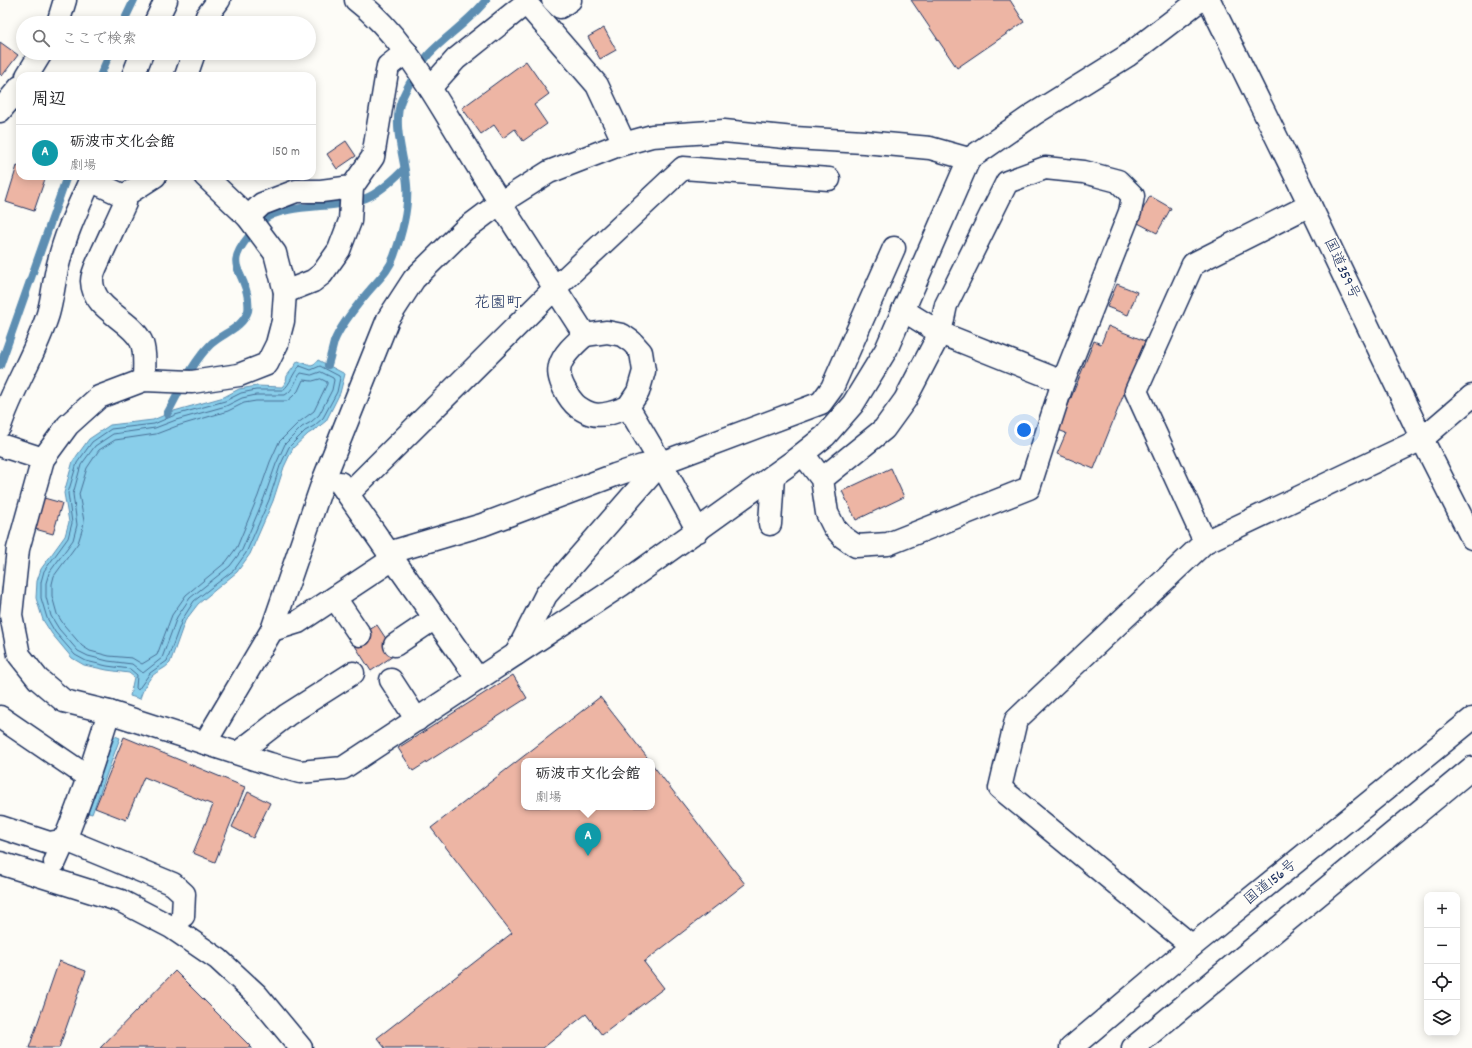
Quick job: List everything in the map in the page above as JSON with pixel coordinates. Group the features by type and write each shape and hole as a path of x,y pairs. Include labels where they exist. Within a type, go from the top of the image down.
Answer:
{"main road":[{"path":"60,16 65,0"},
{"path":"159,16 166,0"},
{"path":"207,16 219,0"},
{"path":"356,0 387,29 406,52 430,88 500,203 585,335"},
{"path":"553,0 560,7 570,0"},
{"path":"209,180 248,217 275,254 285,292 282,321 277,344 267,364 239,374 192,382 144,380 99,397 68,425 43,459 18,556 11,615 19,655 38,679 64,701 109,712 270,764 300,772 344,768 621,585 698,531 803,454 825,436 853,404 886,350 968,159 1034,114 1127,56 1200,0"},
{"name":"国道359号","path":"1209,0 1310,205 1422,439 1472,538"},
{"path":"430,88 456,59 526,3 597,85 624,143"},
{"path":"285,292 313,281 322,274 340,250 350,221 352,187 373,157 388,66 406,52"},
{"path":"30,72 37,60"},
{"path":"135,72 139,60"},
{"path":"187,72 192,60"},
{"path":"0,111 16,92"},
{"path":"205,743 272,630 329,467 388,319 414,279 464,230 500,203 549,172 624,143 652,136 724,131 794,138 930,148 968,159"},
{"path":"348,494 555,288 683,168 830,179"},
{"path":"803,454 822,479 827,513 834,527 843,538 856,546 888,544 1029,488 1063,382 1130,212 1133,196 1118,181 1084,172 1045,168 1007,182 946,305 940,333 905,400 884,429 822,479"},
{"path":"0,426 7,406 30,362 48,314 58,261 66,235 89,180"},
{"path":"95,180 124,196"},
{"path":"124,196 149,180"},
{"path":"248,217 262,204 296,190 321,191 352,187"},
{"path":"124,196 125,203 97,265 92,280 94,292 98,300 132,330 141,342 144,360 144,380"},
{"path":"1205,542 1136,391 1193,264 1310,205"},
{"path":"272,630 298,622 335,598 390,556 482,525 642,466 661,463 821,403 832,388 894,248"},
{"path":"903,310 940,333 1063,382"},
{"path":"607,332 622,336 632,342 641,352 644,371 638,392 628,407 609,414 593,414 578,406 561,385 559,367 564,357 585,335 607,332"},
{"path":"1192,946 1000,788 1016,720 1205,542 1422,439 1472,396"},
{"path":"628,407 661,463 698,531"},
{"path":"0,445 43,459"},
{"path":"516,655 546,595 661,463"},
{"path":"329,467 390,556 478,679"},
{"path":"770,524 773,476"},
{"path":"335,598 360,635"},
{"path":"395,645 434,618"},
{"path":"238,753 287,715 353,673"},
{"path":"391,680 417,720"},
{"path":"56,862 66,840 109,712"},
{"path":"0,717 88,777"},
{"name":"国道156号","path":"1071,1048 1192,946 1472,719"},
{"path":"1134,1048 1472,768"},
{"path":"0,827 49,843 66,840 173,884 184,894 183,916"},
{"path":"0,863 120,901 171,927 218,959 252,990 281,1022 301,1048"}],"water":[{"path":"318,360 345,374 340,393 326,421 308,434 293,448 284,467 273,501 250,554 237,572 198,604 185,621 170,663 152,676 148,681 140,699 130,696 134,677 129,673 84,665 72,658 52,634 43,620 36,598 37,581 41,569 65,536 69,522 64,493 73,461 89,439 110,425 153,420 174,411 224,397 239,389 257,386 282,387 286,382 287,376 298,361 311,366"},
{"path":"115,736 120,738 92,814 85,812"}],"building":[{"path":"911,0 1010,0 1024,22 957,68"},
{"path":"604,28 616,50 600,59 588,37"},
{"path":"0,42 16,54 16,58 2,76 0,74"},
{"path":"526,61 549,94 534,105 547,124 523,141 515,129 503,138 494,125 481,134 462,108"},
{"path":"346,141 356,156 337,169 327,154"},
{"path":"16,169 16,180 45,180 34,211 6,202"},
{"path":"1150,196 1171,208 1157,233 1136,222"},
{"path":"1117,284 1137,292 1128,315 1107,307"},
{"path":"1108,326 1145,341 1094,469 1057,454 1066,433 1058,430 1094,341 1101,344"},
{"path":"891,468 904,497 856,520 842,491"},
{"path":"44,498 62,503 53,534 35,529"},
{"path":"377,625 396,654 371,671 352,641"},
{"path":"513,675 527,698 413,771 398,748"},
{"path":"600,697 648,758 521,758"},
{"path":"124,737 245,787 215,862 193,853 213,805 144,777 126,820 95,808"},
{"path":"521,758 521,810 655,810 655,768 745,884 644,962 664,988 602,1035 586,1014 543,1048 385,1048 377,1038 512,933 431,828"},
{"path":"248,792 270,803 253,838 232,827"},
{"path":"59,961 86,971 59,1048 29,1048"},
{"path":"175,971 252,1048 100,1048"}],"waterway":[{"path":"126,16 134,0"},
{"path":"328,365 336,336 349,316 389,266 400,239 407,203 406,175 398,132 399,111 403,96 429,54 473,15 486,0"},
{"path":"102,72 107,60"},
{"path":"167,414 191,369 203,352 215,341 237,327 248,311 246,289 236,262 237,255 241,247 259,223 273,214 285,211 354,202 366,198 381,189 404,169"},
{"path":"0,366 66,180"}],"place":[{"name":"砺波市文化会館","path":"588,856"}],"district":[{"name":"花園町","path":"498,303"}]}
